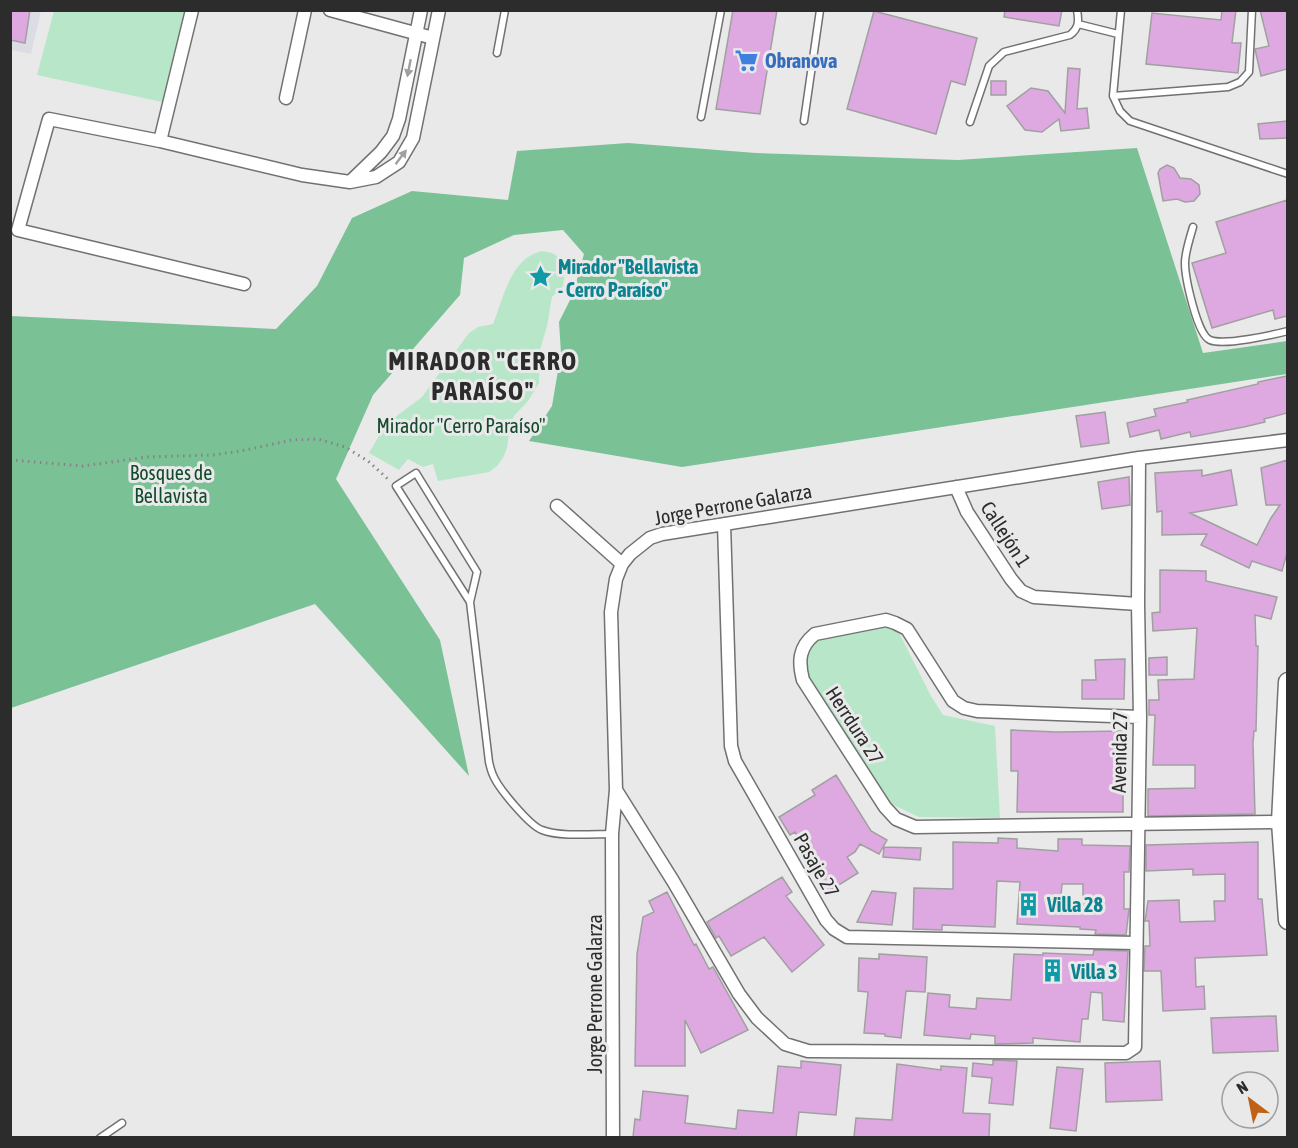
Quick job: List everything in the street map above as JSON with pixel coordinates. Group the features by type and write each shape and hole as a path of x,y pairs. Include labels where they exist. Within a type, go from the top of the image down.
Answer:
{"main road":[{"path":"1287,682 1281,822 1287,920"}],"street":[{"path":"160,141 192,10"},
{"path":"286,98 305,10"},
{"path":"330,10 433,38"},
{"path":"350,182 381,153 393,136 399,119 421,10"},
{"path":"244,284 18,230 49,119 160,141 302,175 350,182 376,177 399,162 413,138 439,10"},
{"name":"Jorge Perrone Galarza","path":"613,1137 612,834 616,790 611,612 616,579 622,564 630,554 650,538 662,534 1139,458 1287,440"},
{"name":"Avenida 27","path":"616,790 673,880 739,994 757,1018 785,1044 808,1051 1126,1053 1135,1047 1140,717 1139,458"},
{"name":"Callejón 1","path":"956,487 967,512 1021,591 1034,597 1138,604"},
{"path":"557,506 622,564"},
{"name":"Pasaje 27","path":"724,524 731,746 735,761 825,920 847,937 1136,943"},
{"name":"Herrdura 27","path":"1140,717 977,711 964,708 953,701 907,629 886,620 815,634 807,640 800,655 799,667 803,680 885,807 896,819 915,827 1281,822"}],"lane":[{"path":"497,53 506,10"},
{"path":"701,117 721,10"},
{"path":"804,121 820,10"},
{"path":"970,122 989,66 1004,52 1070,35 1076,31 1078,24 1077,10"},
{"path":"1121,10 1113,96 1120,111 1130,121 1287,174"},
{"path":"1113,96 1228,87 1240,82 1249,72 1252,10"},
{"path":"1078,24 1118,34"},
{"path":"1193,227 1185,261 1186,277 1199,327 1205,336 1211,341 1256,339 1287,331"},
{"path":"470,602 396,486 416,473 477,572 470,602 489,762 493,776 532,824 541,830 612,834"},
{"path":"100,1137 122,1123"}],"path":[{"path":"10,460 83,466 147,457 213,455 292,440 318,439 345,447 360,456 396,486"}],"shaded area":[{"path":"10,11 41,11 31,54 11,50"}],"green space":[{"path":"54,11 184,11 162,102 37,75"},
{"name":"Bosques de Bellavista","path":"628,143 756,153 958,160 1137,148 1203,353 1287,341 1287,374 682,467 529,441 552,406 561,353 559,322 573,294 584,254 563,230 514,235 464,258 460,295 373,395 336,479 440,640 469,776 315,604 11,708 11,316 276,329 317,286 352,218 412,191 508,200 517,151"},
{"name":"Mirador \"Cerro Paraíso\"","path":"542,251 555,255 566,264 563,286 552,297 540,350 539,383 528,401 514,416 507,448 497,466 489,472 438,481 433,464 423,467 408,459 399,470 369,453 386,424 422,397 469,333 478,327 493,324 515,270 531,255"},
{"path":"885,625 898,631 943,715 995,726 1000,818 919,817 889,803 807,682 805,656 818,638"}],"building":[{"path":"10,10 30,10 25,43 10,40"},
{"name":"Obranova","path":"733,10 777,10 760,114 716,109"},
{"path":"1005,10 1062,10 1059,26 1004,17"},
{"path":"1222,10 1236,10 1232,43 1241,43 1238,73 1146,64 1152,13 1221,20"},
{"path":"1260,10 1287,10 1287,69 1261,76 1255,49 1269,46"},
{"path":"874,11 977,38 965,85 951,81 936,134 847,109"},
{"path":"1068,68 1080,69 1077,109 1087,108 1089,128 1061,131 1059,119 1042,132 1025,130 1007,106 1031,88 1048,91 1065,113"},
{"path":"991,81 1006,81 1006,95 991,95"},
{"path":"1287,121 1287,138 1260,139 1258,124"},
{"path":"1167,165 1174,168 1180,178 1191,179 1199,185 1200,194 1194,201 1185,202 1177,199 1163,201 1158,173"},
{"path":"1287,200 1287,316 1275,319 1273,310 1212,328 1192,263 1226,253 1216,222"},
{"path":"1287,376 1287,413 1264,419 1265,422 1191,437 1190,432 1161,439 1159,430 1130,437 1127,423 1156,416 1154,409"},
{"path":"1105,412 1109,443 1081,447 1076,416"},
{"path":"1287,460 1287,553 1282,571 1252,561 1249,568 1201,545 1207,534 1162,535 1162,511 1157,512 1155,473 1202,470 1202,476 1231,470 1237,505 1190,513 1257,545 1280,505 1266,505 1261,468"},
{"path":"1129,477 1130,505 1102,509 1098,482"},
{"path":"1160,570 1206,571 1206,581 1277,597 1271,619 1255,615 1256,646 1258,646 1256,731 1254,731 1253,743 1255,814 1148,816 1148,789 1195,788 1195,765 1153,765 1155,715 1149,715 1149,700 1159,700 1158,680 1194,679 1197,628 1153,631 1152,613 1160,612"},
{"path":"1167,657 1167,675 1149,675 1149,658"},
{"path":"1125,659 1124,699 1082,699 1082,680 1096,680 1095,660"},
{"path":"1011,730 1123,731 1126,771 1123,771 1123,812 1017,812 1018,771 1011,771"},
{"path":"836,775 871,831 887,840 879,854 860,844 855,852 847,857 858,873 826,893 806,860 810,857 795,832 790,835 779,817 815,795 812,790"},
{"path":"998,838 1017,839 1017,848 1058,851 1058,839 1082,839 1082,845 1130,846 1129,872 1124,872 1124,909 1129,909 1126,935 1095,934 1096,930 1080,929 1080,927 1017,924 1020,882 997,881 995,927 942,925 942,930 913,929 914,888 953,889 953,842 998,843","holes":["1062,884 1083,884 1083,907 1060,906"]},
{"path":"1258,842 1258,899 1262,899 1267,955 1195,958 1196,987 1204,986 1205,1009 1163,1011 1161,971 1144,971 1145,946 1150,946 1149,921 1145,921 1148,901 1179,900 1180,922 1215,921 1214,901 1225,901 1225,874 1193,875 1193,869 1146,871 1146,845"},
{"path":"884,847 921,848 920,860 883,857"},
{"path":"782,877 792,892 786,896 824,945 792,972 764,937 731,956 719,936 716,938 707,922"},
{"path":"872,891 896,893 892,925 857,922"},
{"path":"667,892 694,945 696,944 709,969 713,967 748,1030 701,1053 685,1020 685,1066 635,1066 637,954 643,917 654,912 649,901"},
{"path":"1094,950 1128,951 1124,1022 1103,1020 1102,993 1091,992 1088,1019 1082,1019 1080,1042 1033,1038 1033,1043 995,1044 995,1036 971,1034 970,1039 924,1035 928,993 950,995 949,1007 976,1009 977,998 1011,1000 1014,954 1093,955"},
{"path":"879,954 927,957 925,992 906,991 901,1038 885,1036 885,1034 864,1033 868,992 858,991 859,958 879,959"},
{"path":"1276,1016 1278,1051 1213,1053 1211,1018"},
{"path":"993,1060 1017,1061 1013,1105 989,1103 992,1078 972,1076 973,1063 993,1065"},
{"path":"801,1061 841,1065 836,1115 799,1112 796,1137 633,1137 635,1119 640,1120 643,1091 688,1096 685,1123 736,1129 738,1110 773,1113 778,1066 801,1068"},
{"path":"1160,1061 1162,1100 1106,1102 1105,1063"},
{"path":"897,1064 941,1070 941,1066 967,1068 963,1113 990,1114 989,1137 854,1137 856,1118 892,1120"},
{"path":"1057,1067 1083,1069 1076,1131 1050,1128"}],"place":[{"name":"Obranova","path":"747,60"},
{"name":"Mirador \"Bellavista - Cerro Paraíso\"","path":"540,277"},
{"name":"Villa 28","path":"1029,904"},
{"name":"Villa 3","path":"1053,971"}],"district":[{"name":"MIRADOR \"CERRO PARAÍSO\"","path":"483,376"}]}
